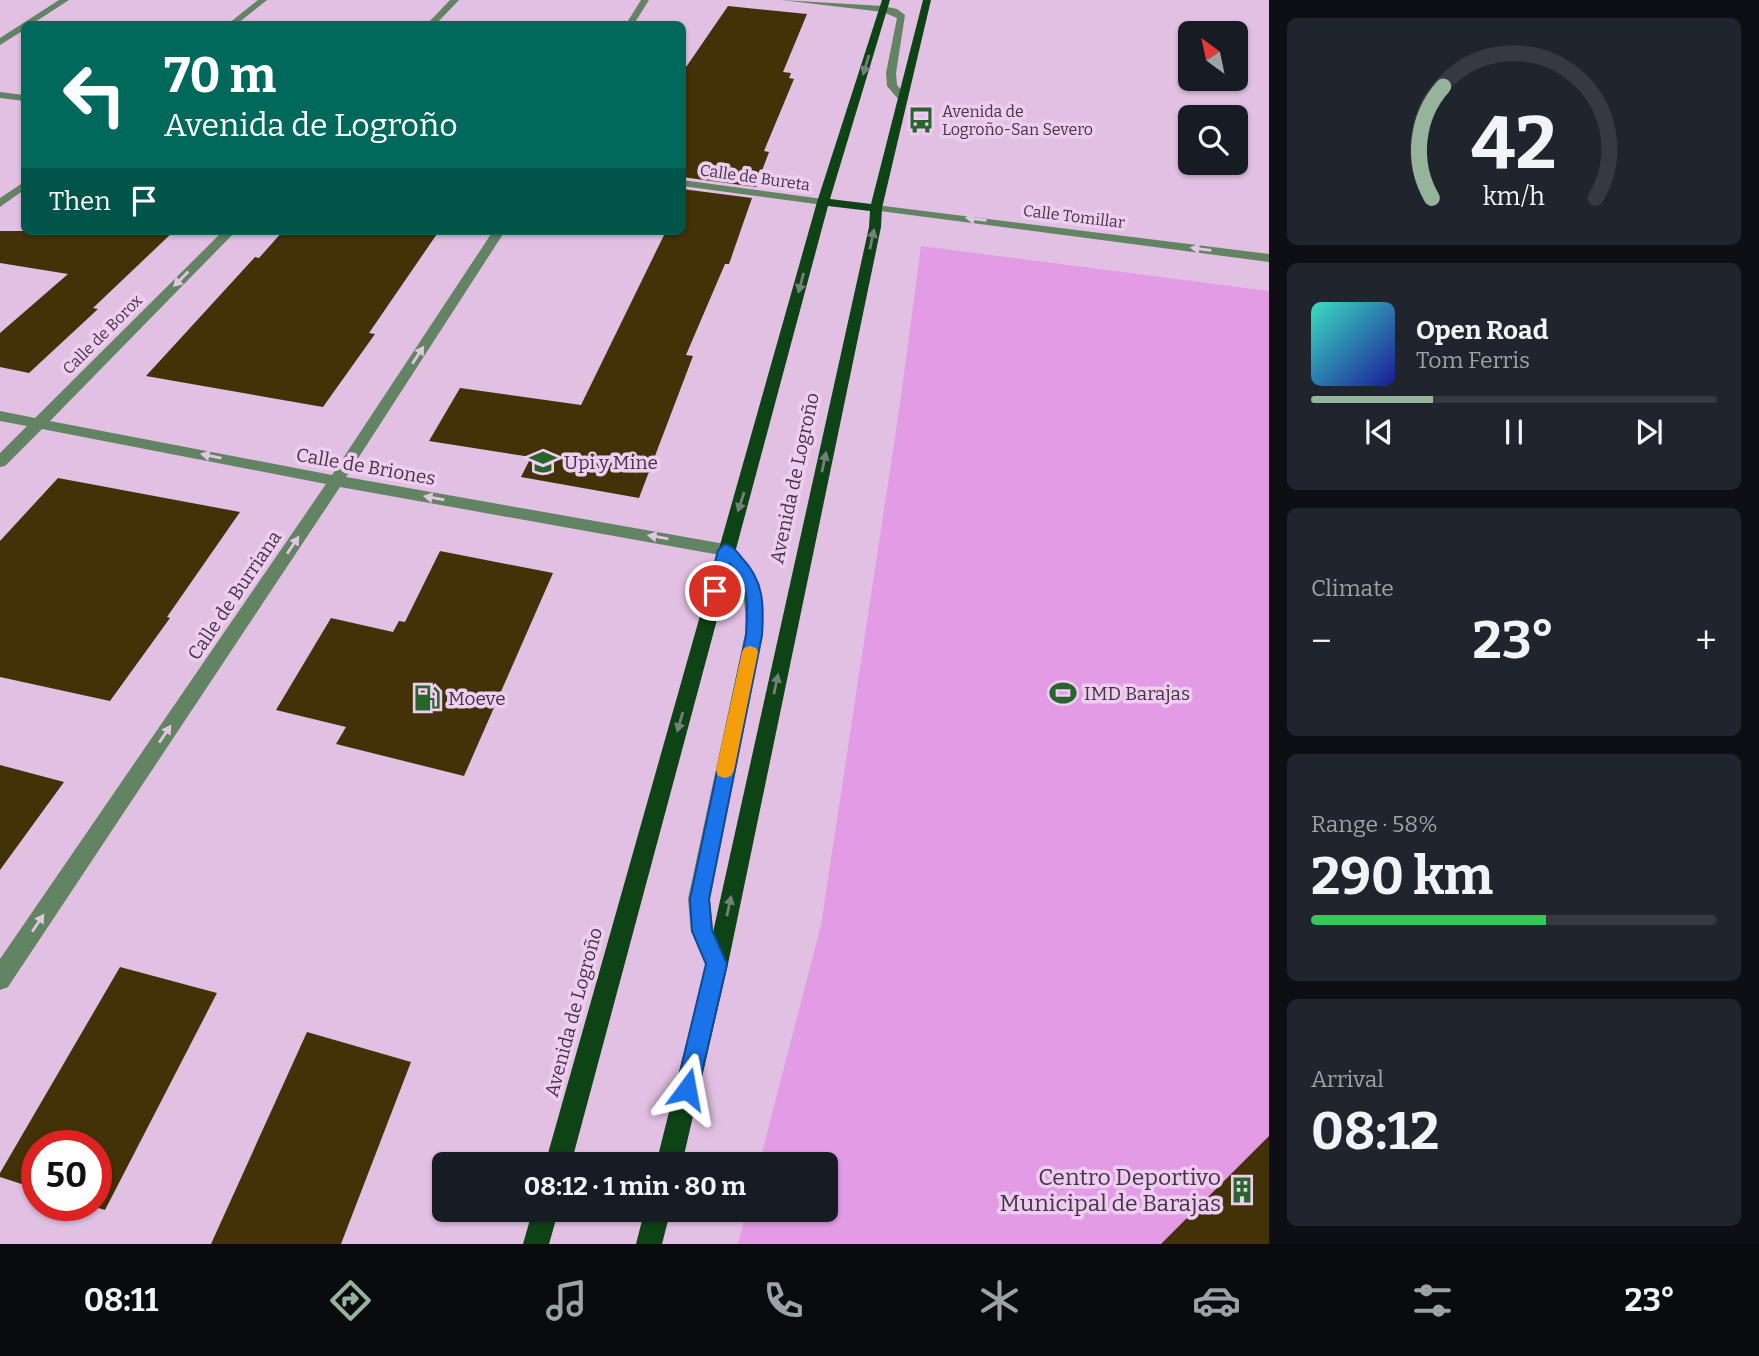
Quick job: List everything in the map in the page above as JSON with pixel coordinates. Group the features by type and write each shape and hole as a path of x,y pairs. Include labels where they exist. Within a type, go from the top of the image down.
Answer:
{"main road":[{"name":"Avenida de Logroño","path":"672,1152 717,964 875,227 876,208 927,0"},
{"name":"Avenida de Logroño","path":"561,1152 823,202 885,4"},
{"path":"823,202 876,208"},
{"path":"536,1244 542,1222"},
{"path":"649,1244 655,1222"}],"street":[{"path":"32,21 65,0"},
{"path":"236,21 263,0"},
{"path":"435,21 455,0"},
{"path":"632,21 645,0"},
{"path":"785,0 885,4 899,13 901,17 891,73 892,86 903,97"},
{"path":"0,41 21,28"},
{"path":"0,94 21,98"},
{"name":"Calle de Bureta","path":"686,184 823,202"},
{"path":"0,204 21,187"},
{"name":"Calle Tomillar","path":"876,208 1269,258"},
{"name":"Calle de Borox","path":"0,463 226,235"},
{"name":"Calle de Burriana","path":"0,979 336,481 496,235"},
{"name":"Calle de Briones","path":"0,416 336,481 725,550"},
{"name":"Avenida de Logroño","path":"717,964 702,931 699,899 754,635 756,605 754,588 742,567 725,550"}],"shaded area":[{"name":"IMD Barajas","path":"921,246 1269,291 1269,1244 738,1244 744,1222 838,1222 838,1152 762,1152 821,925 900,404"}],"building":[{"path":"728,6 807,14 783,72 791,73 789,78 794,79 764,151 769,152 756,187 686,178 686,67"},
{"path":"686,190 752,198 729,264 725,264 686,355 693,356 639,498 521,477 531,457 429,441 460,388 581,405 664,235 686,235"},
{"path":"0,231 21,231 21,235 170,235 93,308 98,309 29,373 0,367 0,333 68,274 0,263"},
{"path":"279,235 436,235 369,333 375,334 323,407 146,376 255,257 259,258"},
{"path":"58,478 240,512 167,617 170,618 110,701 0,677 0,541"},
{"path":"440,551 553,573 464,776 336,744 346,727 276,710 331,618 393,632 399,621 405,622"},
{"path":"0,765 64,782 0,870"},
{"path":"120,967 217,993 112,1196 112,1130 25,1130"},
{"path":"307,1032 411,1062 341,1244 211,1244"},
{"name":"Centro Deportivo Municipal de Barajas","path":"1269,1136 1269,1244 1161,1244"},
{"path":"21,1137 21,1184 0,1177"}],"slow traffic":[{"path":"725,770 750,652"}],"place":[{"name":"Avenida de Logroño-San Severo","path":"921,120"},
{"name":"Upi y Mine","path":"543,462"},
{"name":"IMD Barajas","path":"1063,693"},
{"name":"Moeve","path":"427,698"},
{"name":"Centro Deportivo Municipal de Barajas","path":"1242,1190"}],"route":[{"path":"687,1089 717,964 702,931 699,899 754,635 754,588 742,567 725,550 715,591"}]}
